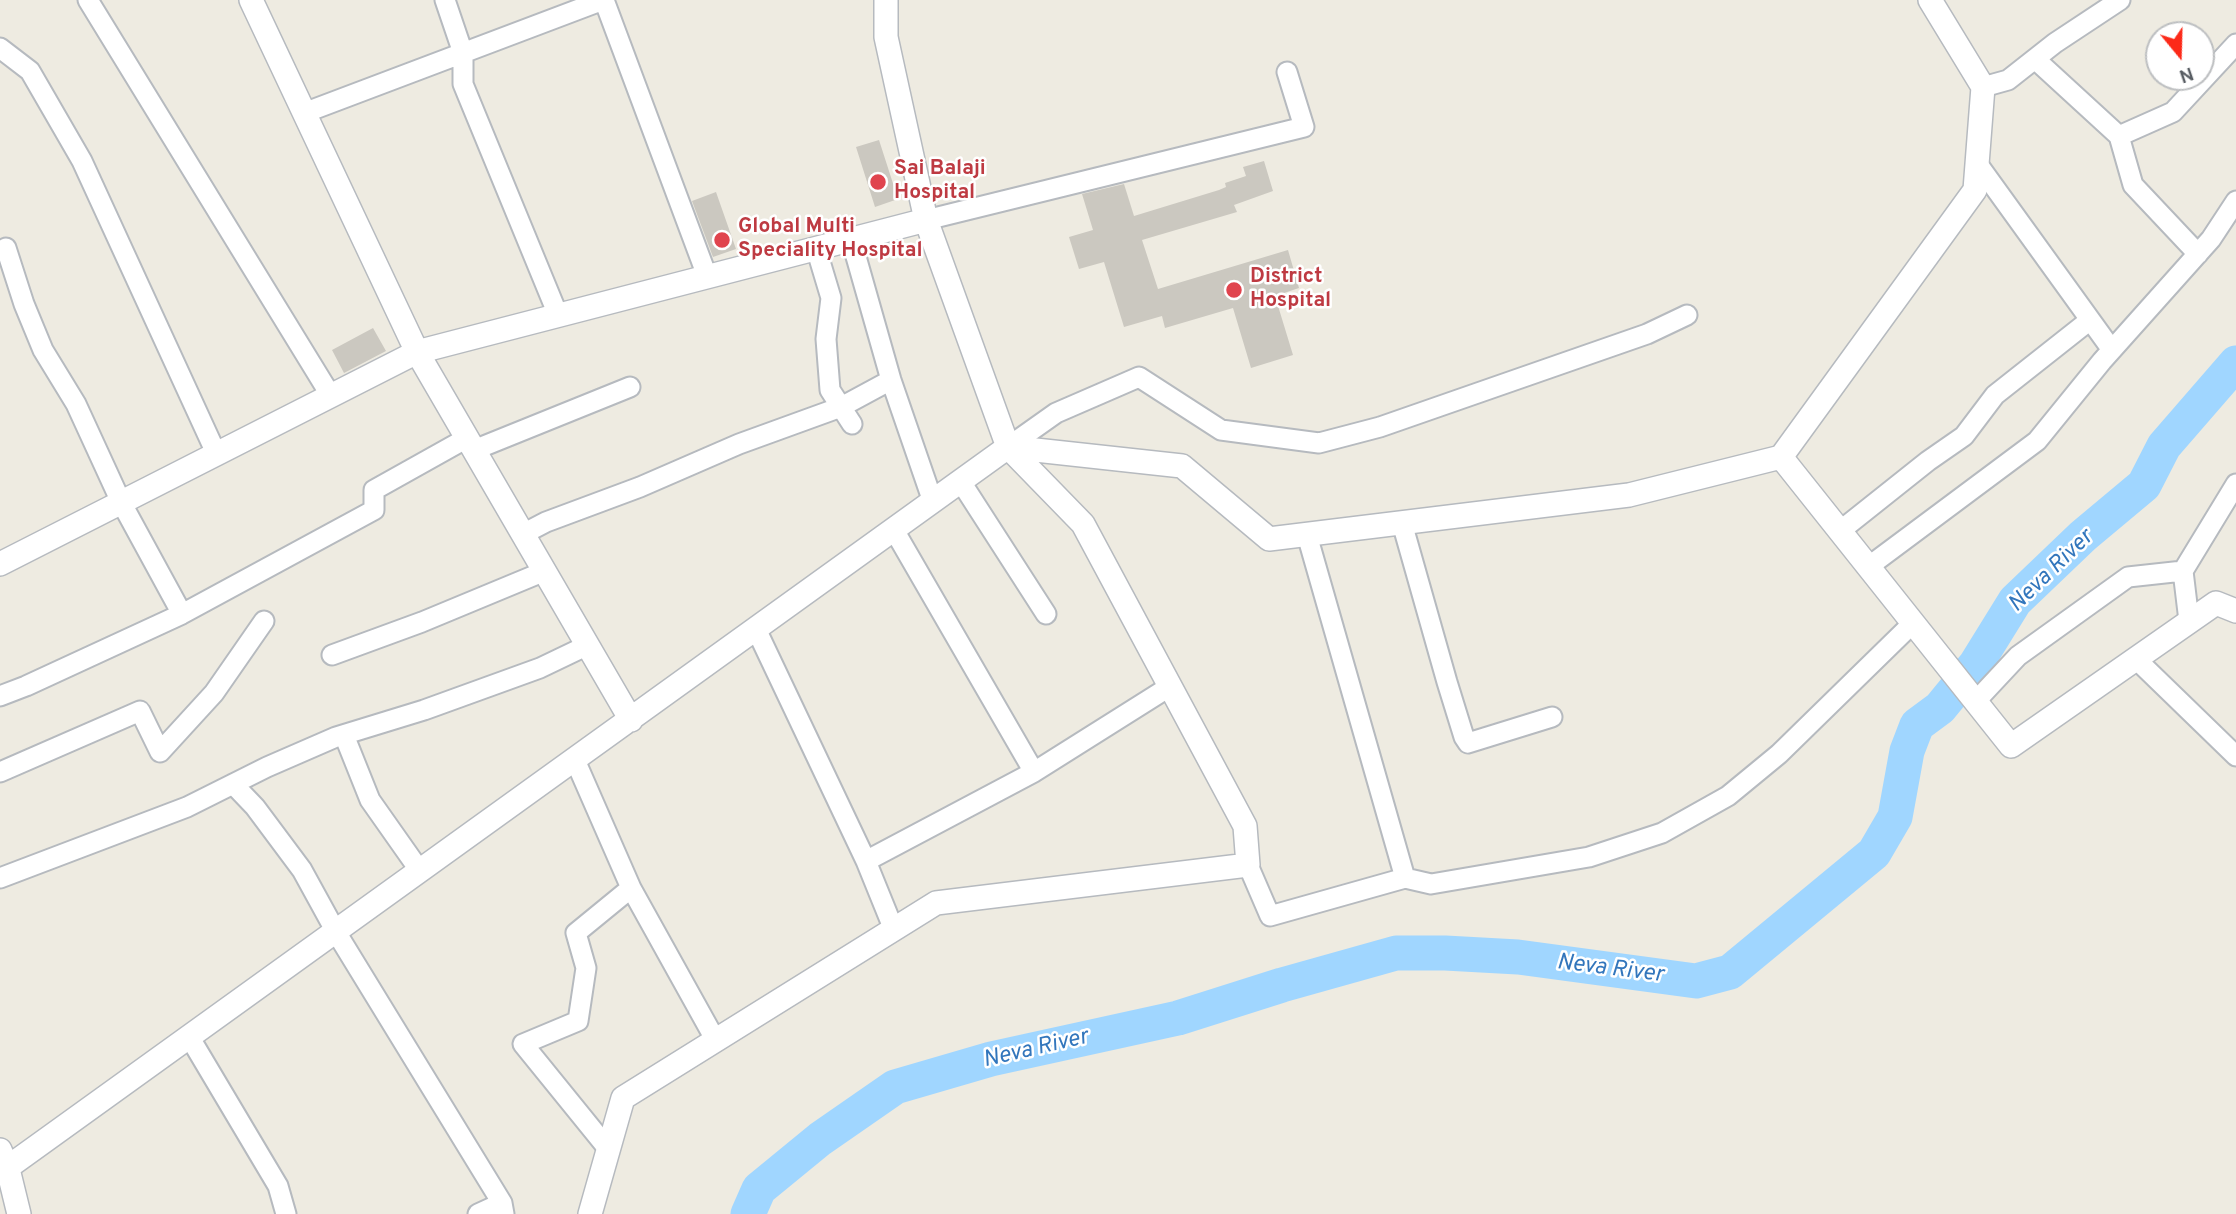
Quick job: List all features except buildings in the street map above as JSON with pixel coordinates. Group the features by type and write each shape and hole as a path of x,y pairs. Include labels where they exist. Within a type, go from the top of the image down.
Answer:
{"street":[{"path":"88,0 331,396"},
{"path":"251,0 417,352 631,720"},
{"path":"445,0 463,53 463,84 558,315"},
{"path":"304,113 604,0 707,276"},
{"path":"886,0 886,37 926,220 1009,447 1083,524 1245,826 1248,865 1270,916 1405,878 1431,884 1506,872 1590,857 1662,833 1728,796 1779,754 1913,623"},
{"path":"1983,87 2008,80 2120,0"},
{"path":"1009,447 1182,466 1269,539 1629,495 1781,457 1975,190 1983,87 1935,1"},
{"path":"2119,136 2173,111 2236,44"},
{"path":"0,48 30,71 82,160 216,453"},
{"path":"2035,60 2119,136 2133,185 2198,254"},
{"path":"0,564 417,352 851,239 1304,127 1287,72"},
{"path":"1977,163 2112,350"},
{"path":"1868,566 2037,441 2112,350 2211,239 2236,201"},
{"path":"851,239 891,380 933,502"},
{"path":"0,251 6,248 24,304 43,350 76,404 121,502 182,614"},
{"path":"816,248 831,298 826,339 830,390 852,424"},
{"path":"19,1214 3,1164 190,1038 1056,413 1139,377 1221,430 1319,443 1380,427 1647,334 1687,315"},
{"path":"1840,531 1964,436 1995,395 2090,320"},
{"path":"523,534 739,444 841,407 891,380"},
{"path":"0,696 182,614 374,510 374,490 470,444 630,387"},
{"path":"1781,457 2011,746 2216,603 2236,611"},
{"path":"961,482 1046,614"},
{"path":"2189,621 2183,571 2236,484"},
{"path":"1402,523 1447,682 1468,743 1552,717"},
{"path":"894,530 1034,772"},
{"path":"1307,535 1405,878"},
{"path":"332,655 422,622 545,571"},
{"path":"1975,702 2018,656 2128,577 2183,571"},
{"path":"0,772 139,711 160,752 214,693 264,621"},
{"path":"756,629 866,861 894,929"},
{"path":"0,878 187,807 267,767 344,735 424,710 540,668 587,645"},
{"path":"2136,659 2236,756"},
{"path":"866,861 1034,772 1169,687"},
{"path":"344,735 370,800 420,871"},
{"path":"575,760 631,888 716,1041"},
{"path":"233,784 255,807 302,870 336,932 503,1209 478,1214"},
{"path":"590,1214 623,1098 936,903 1248,865"},
{"path":"608,1150 523,1044 578,1021 586,968 576,933 631,888"},
{"path":"190,1038 278,1186 286,1214"}],"waterway":[{"name":"Neva River","path":"748,1214 759,1189 820,1139 895,1087 991,1059 1178,1018 1396,953 1518,957 1696,981 1730,972 1874,853 1895,817 1907,751 1917,725 1940,708 1976,664 2015,601 2083,536 2144,485 2164,446 2236,363"}],"place":[{"name":"Sai Balaji Hospital","path":"878,182"},
{"name":"Global Multi Speciality Hospital","path":"722,240"},
{"name":"District Hospital","path":"1234,290"}]}
